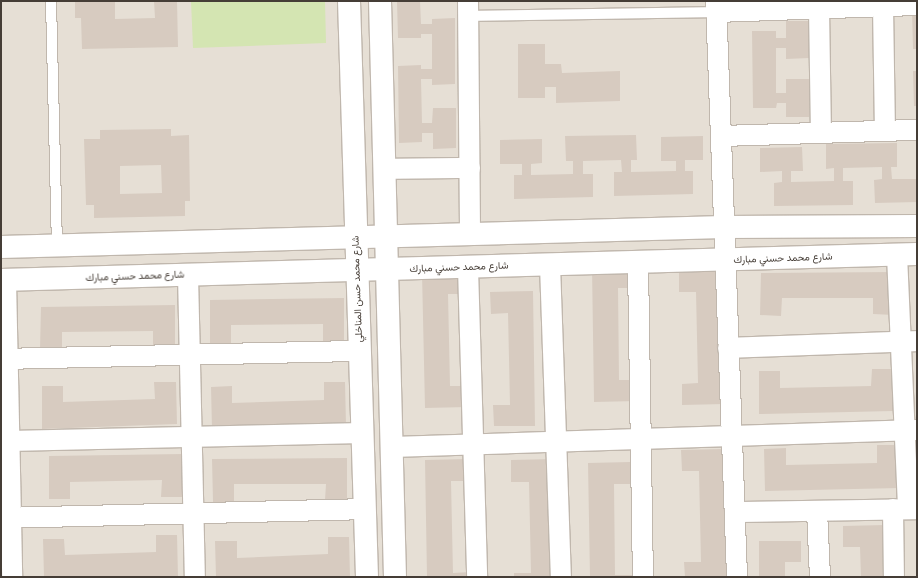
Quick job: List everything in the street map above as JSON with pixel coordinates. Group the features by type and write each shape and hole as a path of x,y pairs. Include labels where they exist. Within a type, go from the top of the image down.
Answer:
{"street":[{"name":"شارع محمد حسن المناخلي","path":"349,1 367,577"},
{"path":"380,1 395,577"},
{"path":"737,577 716,6 819,8 917,5"},
{"path":"883,6 885,131"},
{"path":"469,8 470,234"},
{"path":"819,8 821,133"},
{"path":"721,136 917,130"},
{"path":"384,169 470,168"},
{"path":"1,247 724,227 917,226"},
{"path":"894,577 906,509 911,430 907,254"},
{"name":"شارع محمد حسني مبارك","path":"4,280 725,261 907,254"},
{"path":"638,263 643,577"},
{"path":"550,265 561,577"},
{"path":"468,268 477,577"},
{"path":"188,275 195,577"},
{"path":"4,280 4,359 9,441 6,518 12,577"},
{"path":"728,348 909,341"},
{"path":"4,359 360,351"},
{"path":"392,447 911,430"},
{"path":"9,441 362,433"},
{"path":"734,512 906,509"},
{"path":"6,518 365,510"},
{"path":"817,510 820,577"}],"lane":[{"path":"51,1 57,245"},
{"path":"469,8 716,6"}],"shaded area":[{"path":"1,1 917,1 917,577 1,577"}],"green space":[{"path":"191,1 325,1 326,43 193,48"}],"building":[{"path":"75,1 115,1 115,19 155,18 154,1 177,1 178,47 82,49 81,18 75,18"},
{"path":"397,1 420,1 421,24 432,24 432,19 455,18 455,84 432,85 432,79 421,79 422,123 432,123 433,108 456,108 456,148 433,149 433,133 422,133 422,142 399,143 398,66 421,65 421,69 432,69 432,34 421,34 421,38 398,38"},
{"path":"917,8 917,49 913,49 912,9"},
{"path":"786,21 809,21 809,58 786,59 786,48 776,48 776,93 786,93 786,79 809,79 809,117 786,117 786,103 777,103 776,108 753,108 752,31 776,31 776,38 786,38"},
{"path":"518,44 545,44 545,64 561,64 562,73 620,71 620,101 556,103 556,87 545,87 545,98 518,98"},
{"path":"913,71 917,71 917,106 914,106"},
{"path":"171,129 171,136 189,135 190,201 185,201 185,216 94,218 94,205 86,205 84,139 100,139 100,130","holes":["161,165 162,193 120,194 120,166"]},
{"path":"636,135 637,160 631,160 631,172 676,171 676,161 661,161 661,137 703,136 703,160 685,160 685,171 693,171 693,194 614,196 614,172 622,172 621,160 583,161 583,174 593,174 593,197 514,199 514,175 522,175 522,164 500,164 500,140 542,139 542,163 531,164 531,175 573,174 573,161 566,161 565,136"},
{"path":"897,143 897,167 891,167 892,179 917,179 917,202 875,203 874,180 882,179 882,167 843,168 843,181 853,181 853,205 774,206 774,183 782,182 782,171 760,172 760,148 802,147 803,171 791,171 791,182 834,181 834,168 826,169 826,144"},
{"path":"592,267 634,267 634,288 618,288 619,380 636,380 637,401 594,402"},
{"path":"721,270 724,404 682,405 682,384 698,383 696,292 679,292 679,271"},
{"path":"895,272 894,315 873,314 873,298 782,298 781,316 760,315 761,273"},
{"path":"422,273 465,273 464,294 448,294 450,386 467,386 467,407 425,408"},
{"path":"533,291 535,426 494,426 493,405 510,405 508,313 491,314 490,292"},
{"path":"344,298 344,341 323,341 323,324 231,325 231,343 210,343 210,300"},
{"path":"175,305 175,347 153,347 153,331 62,332 62,350 40,349 41,307"},
{"path":"872,369 893,369 893,411 759,414 759,371 780,371 780,388 871,386"},
{"path":"154,382 176,382 177,424 42,429 42,386 63,386 63,402 155,399"},
{"path":"324,382 345,382 346,425 212,429 211,387 232,386 232,403 324,400"},
{"path":"877,445 899,445 899,488 765,491 764,449 786,448 786,465 877,463"},
{"path":"724,449 727,577 685,577 684,562 701,562 699,471 682,471 681,450"},
{"path":"183,454 183,497 161,497 162,480 70,482 70,499 49,499 49,456"},
{"path":"347,458 347,500 325,500 326,484 234,484 234,502 213,502 212,459"},
{"path":"468,459 467,481 451,481 453,573 470,572 470,577 427,577 425,460"},
{"path":"554,459 556,577 514,577 514,573 531,573 529,482 511,482 511,460"},
{"path":"630,462 630,484 614,484 615,575 633,575 633,577 590,577 588,463"},
{"path":"885,525 886,577 861,577 860,547 843,547 843,526"},
{"path":"156,535 177,535 178,577 44,577 43,539 64,539 65,555 156,552"},
{"path":"328,537 349,537 350,577 216,577 215,541 237,541 237,558 328,554"},
{"path":"759,541 801,541 801,562 785,562 785,577 759,577"}]}
